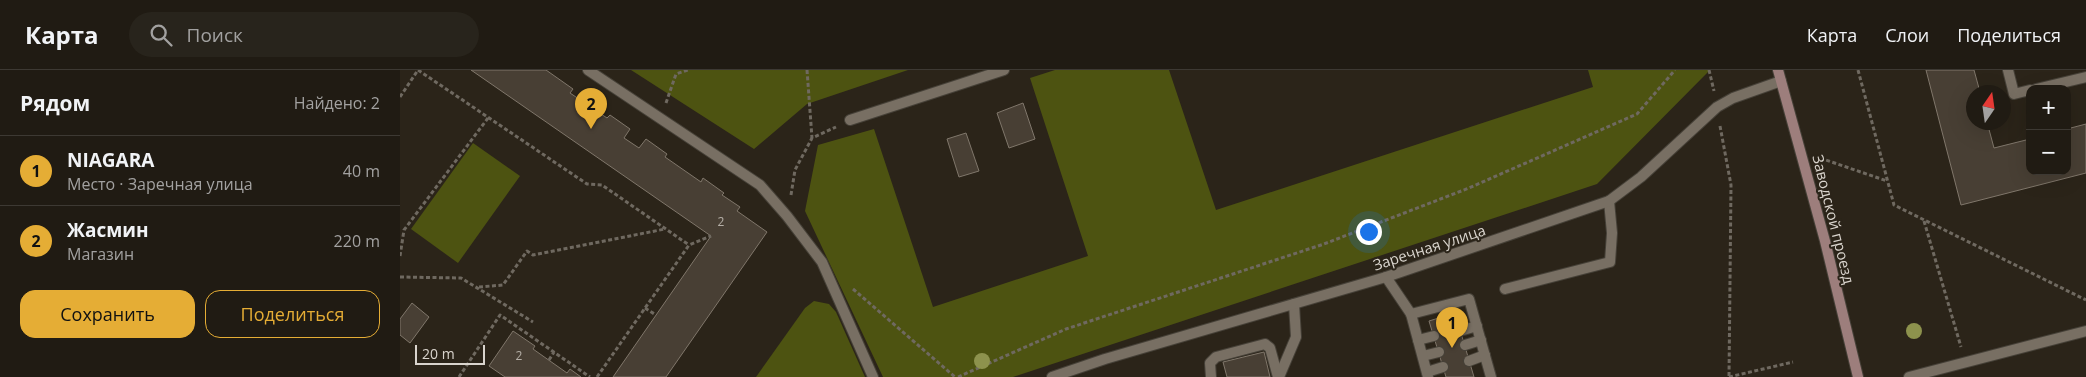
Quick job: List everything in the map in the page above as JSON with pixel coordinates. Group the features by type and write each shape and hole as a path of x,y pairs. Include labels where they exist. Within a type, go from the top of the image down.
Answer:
{"main road":[{"name":"Заводской проезд","path":"1778,70 1801,152 1858,377"}],"street":[{"path":"588,70 760,185 787,216 822,262 873,377"},
{"path":"850,120 1004,70"},
{"path":"2008,70 2014,94 2026,91"},
{"path":"2053,85 2086,77"},
{"name":"Заречная улица","path":"1052,377 1105,359 1386,277 1609,202 1641,177 1717,107 1733,98 1781,81"},
{"path":"1505,289 1610,262 1612,233 1609,202"},
{"path":"1386,277 1411,314 1428,375 1443,367"},
{"path":"1411,314 1469,299 1491,377"},
{"path":"1278,377 1296,336 1294,304"},
{"path":"1460,331 1477,326"},
{"path":"1909,377 2086,331"},
{"path":"1418,340 1434,336"},
{"path":"1465,345 1481,340"},
{"path":"1211,377 1210,364 1216,357 1265,344 1273,354 1278,377"},
{"path":"1423,356 1439,352"},
{"path":"1469,361 1485,356"}],"path":[{"path":"400,97 418,70 587,184 602,185 689,245"},
{"path":"661,120 675,72 688,70"},
{"path":"787,216 795,170 812,138 807,70"},
{"path":"852,288 957,377 1066,329 1324,244 1469,188 1638,114 1675,70"},
{"path":"1709,70 1731,185 1729,377 1793,362"},
{"path":"1858,70 1894,205 2086,300"},
{"path":"400,256 404,230 488,118"},
{"path":"812,138 850,120"},
{"path":"1801,152 1888,182"},
{"path":"1924,220 1965,362"},
{"path":"479,287 503,284 527,251 533,255 666,229"},
{"path":"597,377 689,245 711,236"},
{"path":"400,277 461,278 479,287 533,322"},
{"path":"646,308 656,315"},
{"path":"459,377 500,315 590,377"},
{"path":"549,360 554,352"}],"green space":[{"path":"631,70 908,70 807,104 754,149"},
{"path":"1055,70 1169,70 1216,210 1593,87 1588,70 1710,70 1597,184 1013,377 883,377 805,211 818,145 874,129 933,307 1088,256 1030,78"},
{"path":"473,143 520,176 458,263 411,229"},
{"path":"814,301 829,304 836,312 865,377 756,377 805,308"}],"building":[{"path":"471,70 546,70 573,89 570,93 607,118 610,115 630,129 624,138 639,148 646,139 667,154 665,157 701,182 703,178 724,193 722,195 740,207 737,211 767,232 666,377 613,377 711,236"},
{"path":"1926,70 1974,70 1978,85 1966,85 1966,130 1989,130 1994,148 2026,140 2026,175 2071,175 2071,128 2086,124 2086,173 1961,205"},
{"path":"1023,103 1035,139 1009,148 997,113"},
{"path":"966,133 979,171 959,177 947,139"},
{"path":"412,303 429,317 410,343 400,335 400,319"},
{"path":"1455,313 1474,377 1446,377 1429,321"},
{"path":"513,331 535,346 533,349 567,373 570,369 581,377 505,377 489,366"},
{"path":"1264,352 1270,377 1227,377 1223,362"}],"place":[{"name":"Жасмин","path":"591,129"},
{"name":"NIAGARA","path":"1452,348"}]}
